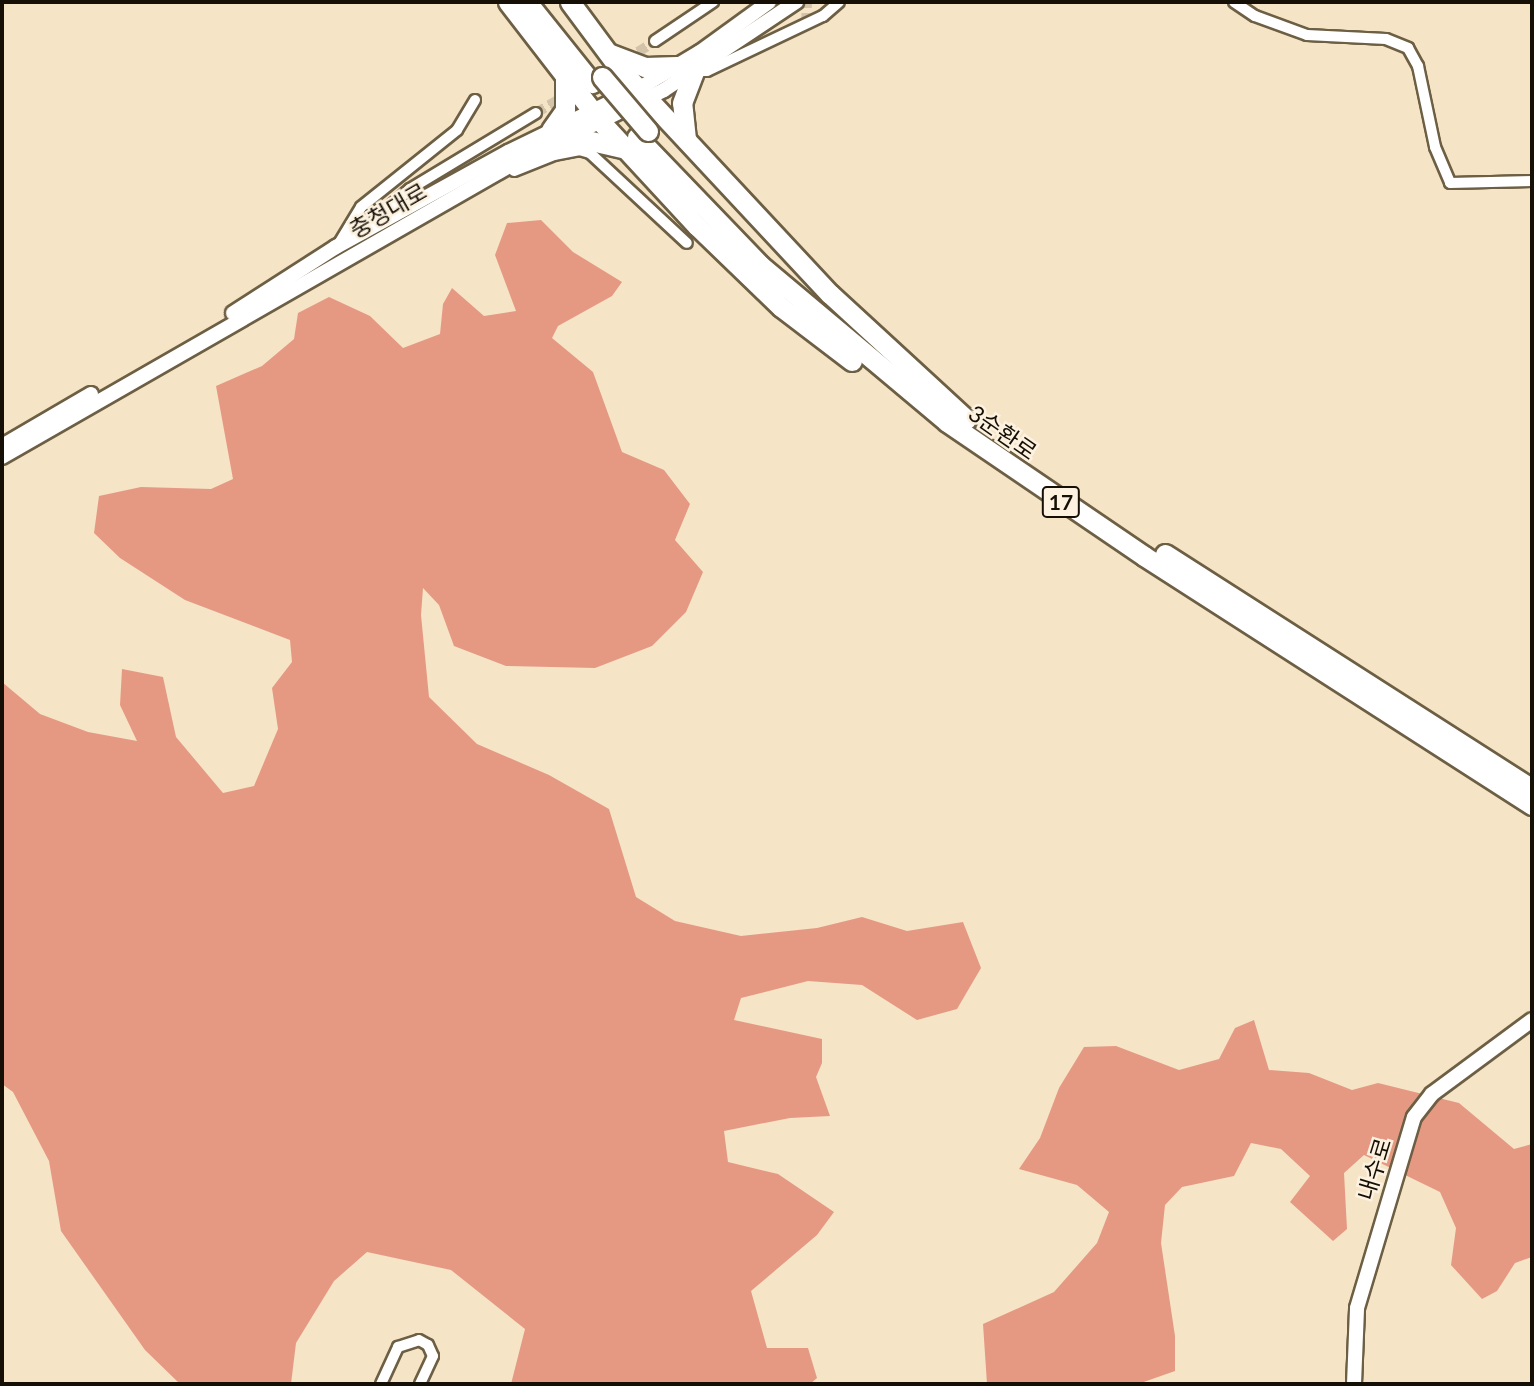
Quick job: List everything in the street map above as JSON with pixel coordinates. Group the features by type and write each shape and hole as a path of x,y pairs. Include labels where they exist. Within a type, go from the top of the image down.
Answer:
{"highway":[{"path":"508,2 565,75 600,99 638,140"},
{"name":"3순환로","path":"527,2 600,99 703,209 803,304 993,455 1532,805"},
{"name":"3순환로","path":"543,2 600,99"},
{"path":"570,2 606,51 637,65 686,69 682,103 686,141"},
{"path":"600,99 606,51"},
{"path":"565,75 567,103 551,138 638,140"},
{"path":"600,99 647,99 851,316 965,419"},
{"path":"600,99 647,99"},
{"name":"3순환로","path":"638,140 798,284 965,419 1093,508 1532,789"}],"main road":[{"name":"충청대로","path":"2,457 460,194 551,138 600,99 647,99 769,2"},
{"name":"충청대로","path":"686,69 796,2"},
{"name":"충청대로","path":"2,446 171,352 336,247 551,138"},
{"name":"내수로","path":"1354,1384 1357,1308 1414,1117 1432,1094 1532,1020"}],"street":[{"path":"655,41 713,2"},
{"path":"686,69 707,71 823,16 839,2"},
{"path":"1234,2 1255,16 1307,35 1386,39 1408,48 1418,66 1435,146 1450,183 1532,181"},
{"path":"336,247 361,207 457,130 475,100"},
{"path":"354,237 410,189 536,113"},
{"path":"460,194 534,162 579,150 605,165 687,243"},
{"path":"381,1384 398,1347 419,1340 428,1345 433,1356 421,1384"}],"shaded area":[{"path":"541,220 573,252 622,282 612,296 558,326 552,338 593,372 622,452 664,470 690,504 675,540 703,572 686,612 652,646 595,668 506,666 454,646 439,605 423,588 421,615 429,697 477,744 549,775 609,809 636,897 675,921 741,936 817,928 862,917 907,931 963,922 981,968 957,1009 917,1020 862,985 808,981 741,998 734,1020 822,1039 822,1063 816,1077 830,1116 790,1118 724,1131 728,1162 778,1174 834,1212 817,1235 751,1291 767,1348 808,1348 817,1378 810,1384 511,1384 525,1329 451,1270 367,1252 334,1281 296,1343 291,1384 180,1384 145,1350 61,1231 49,1161 13,1092 2,1084 2,682 40,714 88,732 137,741 120,705 122,669 163,677 176,737 223,793 254,786 278,729 272,688 292,662 290,640 185,600 120,558 94,533 99,496 141,487 211,489 233,479 216,386 262,366 294,339 298,313 329,297 370,316 403,348 440,334 443,304 452,288 484,316 516,311 495,255 507,223"},
{"path":"1254,1020 1269,1070 1309,1073 1352,1090 1378,1083 1459,1103 1514,1149 1532,1144 1532,1257 1515,1263 1497,1291 1482,1299 1451,1265 1456,1228 1440,1192 1364,1155 1344,1173 1347,1229 1333,1241 1290,1202 1310,1176 1281,1149 1251,1143 1234,1176 1182,1187 1165,1205 1161,1243 1175,1336 1175,1371 1138,1384 987,1384 983,1324 1054,1292 1097,1243 1109,1212 1077,1185 1019,1169 1040,1138 1059,1088 1084,1047 1116,1046 1179,1070 1219,1059 1235,1028"}],"tunnel":[{"path":"806,23 807,2"},
{"path":"625,60 655,41"},
{"path":"536,113 566,95"}]}
